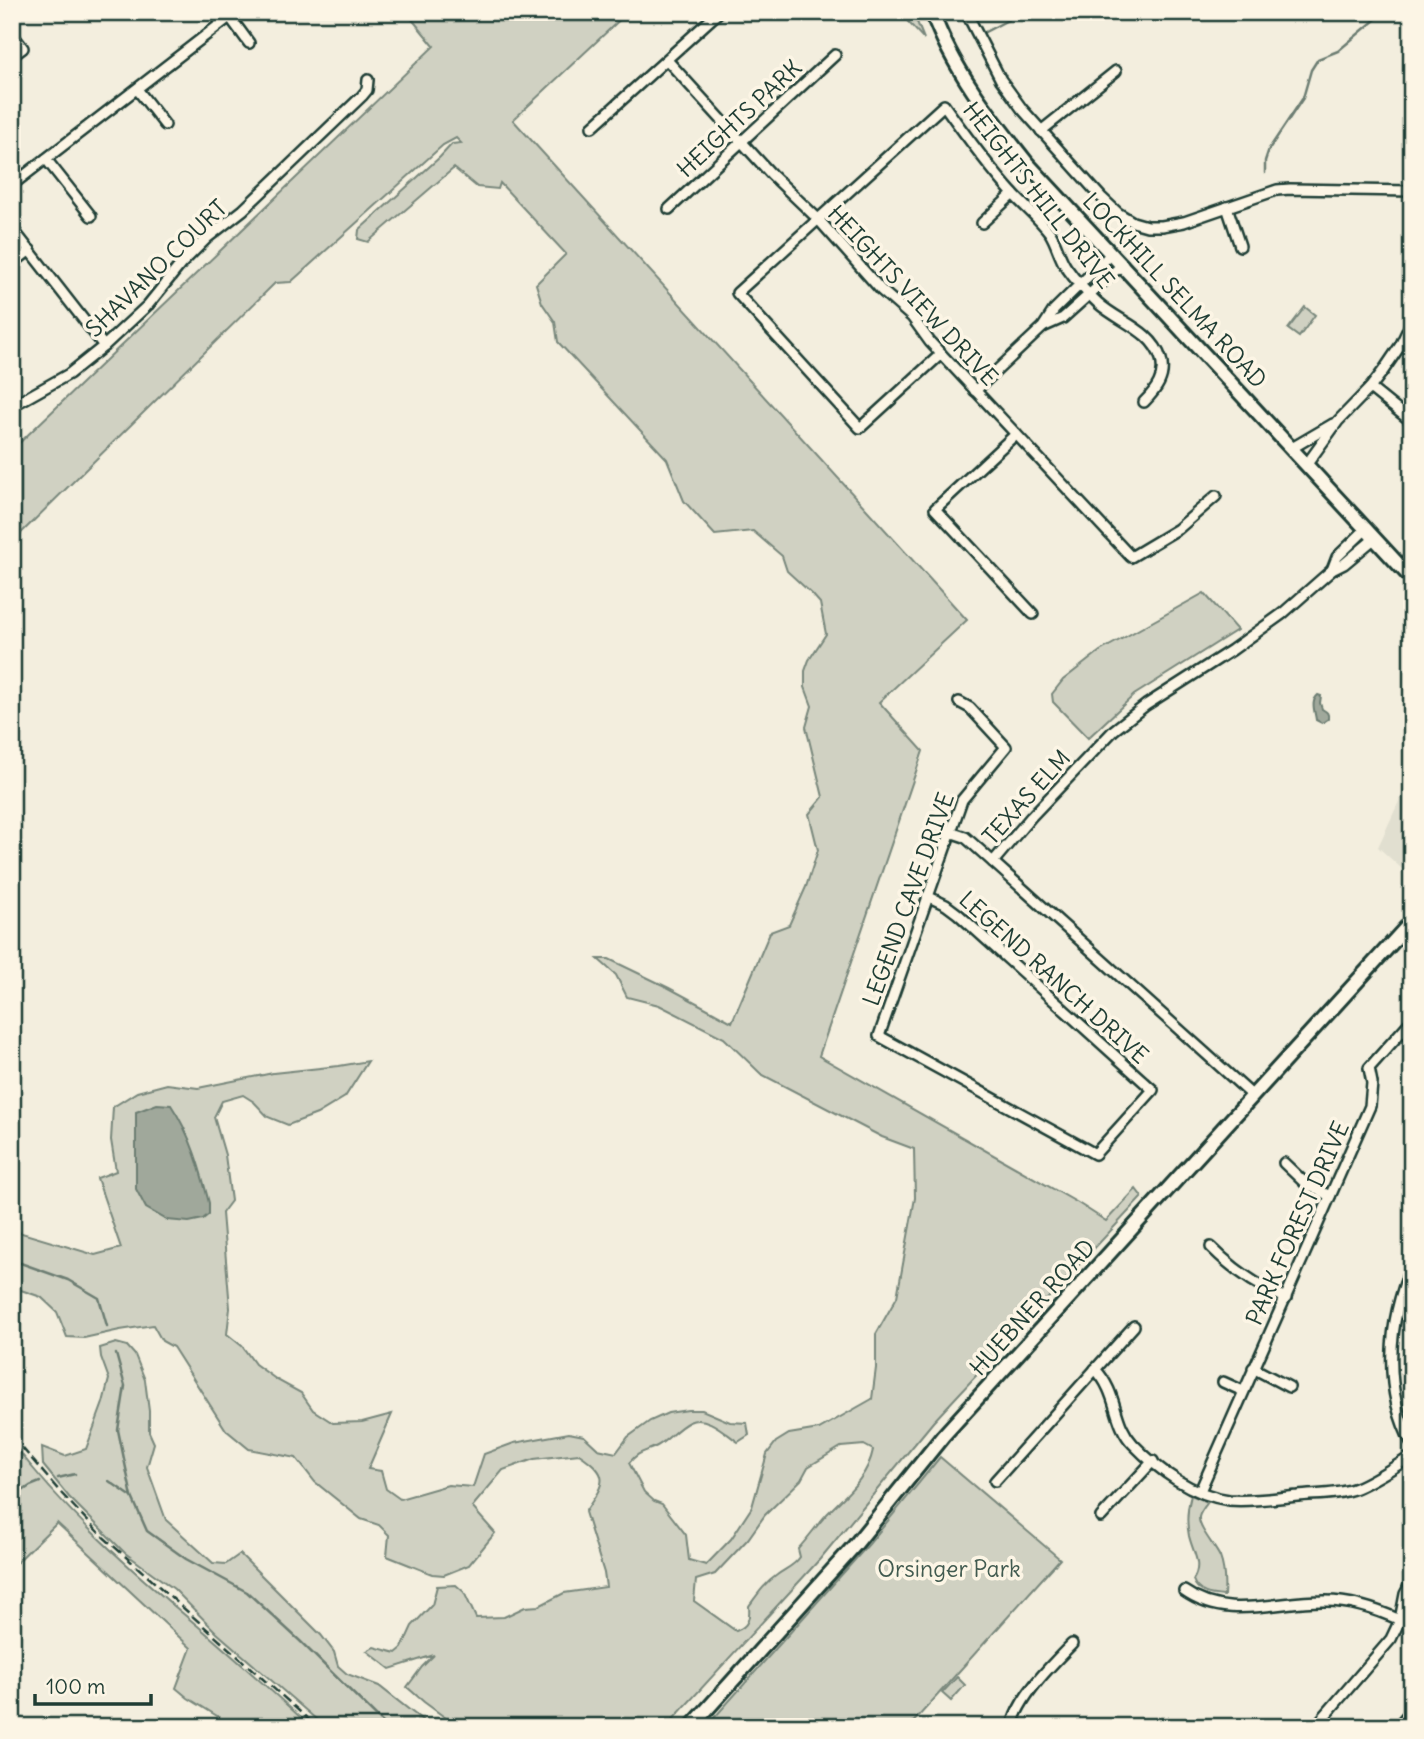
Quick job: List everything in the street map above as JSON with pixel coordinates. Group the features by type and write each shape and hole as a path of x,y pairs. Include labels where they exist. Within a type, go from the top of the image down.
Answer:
{"main road":[{"name":"LOCKHILL SELMA ROAD","path":"932,12 961,72 992,119 1027,163 1412,579"},
{"name":"HUEBNER ROAD","path":"691,1727 846,1555 943,1436 1412,921"}],"street":[{"path":"592,128 719,12"},
{"path":"966,12 1002,80 1022,109 1101,197 1118,213 1133,222 1147,226 1184,222 1277,190 1412,191"},
{"path":"12,185 233,15 249,43"},
{"path":"12,34 23,48 12,56"},
{"name":"HEIGHTS PARK","path":"669,209 835,55"},
{"name":"HEIGHTS VIEW DRIVE","path":"667,60 772,174 818,219 881,290 912,317 930,342 1130,557 1178,529 1216,496"},
{"path":"1041,131 1116,71"},
{"name":"SHAVANO COURT","path":"12,406 69,374 104,346 148,305 181,264 207,238 243,210 362,96 367,90 368,80"},
{"path":"137,89 165,125"},
{"name":"HEIGHTS HILL DRIVE","path":"818,219 944,105 980,155 1050,233 1065,266 1080,284 1111,314 1145,335 1160,358 1162,368 1161,379 1155,391 1144,402"},
{"path":"46,159 91,216"},
{"path":"982,223 1013,194"},
{"path":"1227,207 1240,246"},
{"path":"818,219 737,293 860,428 942,354"},
{"path":"12,228 104,346"},
{"path":"12,264 30,250"},
{"path":"975,391 1043,327 1054,310 1112,253"},
{"path":"1043,327 1063,318 1123,264"},
{"path":"1307,464 1338,421 1370,388 1400,346 1412,321"},
{"path":"1370,388 1412,422"},
{"path":"1292,448 1338,421"},
{"path":"1016,434 935,509 1033,614"},
{"name":"TEXAS ELM","path":"1253,1096 993,862 1031,817 1114,730 1146,705 1232,650 1282,614 1332,570 1344,564 1371,534"},
{"name":"LEGEND CAVE DRIVE","path":"959,702 970,708 1006,747 962,800 879,1036 1095,1154"},
{"path":"950,832 965,837 993,862"},
{"name":"LEGEND RANCH DRIVE","path":"927,896 958,914 1153,1090 1095,1154"},
{"name":"PARK FOREST DRIVE","path":"1200,1492 1370,1106 1372,1083 1369,1068 1412,1020"},
{"path":"1284,1163 1306,1184 1330,1196"},
{"path":"1210,1247 1245,1277 1286,1298"},
{"path":"1412,1265 1397,1309 1392,1351 1399,1415 1412,1444"},
{"path":"995,1480 1134,1326"},
{"path":"1253,1368 1289,1387"},
{"path":"1095,1369 1107,1384 1119,1422 1133,1443 1177,1480 1200,1492 1221,1498 1236,1500 1338,1492 1355,1488 1412,1456"},
{"path":"1223,1382 1243,1391"},
{"path":"1101,1517 1153,1461"},
{"path":"1315,1727 1391,1639 1400,1620 1405,1594 1412,1581"},
{"path":"1184,1591 1195,1598 1233,1607 1322,1601 1358,1605 1400,1620"},
{"path":"1012,1727 1019,1707 1050,1666 1072,1644"},
{"path":"1397,1727 1412,1710"}],"shaded area":[{"path":"1318,695 1321,696 1322,709 1328,715 1328,719 1322,723 1316,720 1314,710 1314,701"},
{"path":"1412,779 1412,878 1378,847 1407,784"},
{"path":"157,1104 171,1105 189,1140 209,1203 209,1214 203,1219 189,1222 167,1220 146,1208 136,1189 136,1112"}],"green space":[{"path":"418,12 628,12 513,120 967,620 879,702 923,751 819,1056 1106,1221 1136,1189 1142,1197 933,1422 820,1559 666,1727 458,1727 407,1687 434,1655 390,1669 367,1651 374,1647 396,1653 402,1648 412,1626 432,1605 437,1586 456,1585 464,1592 476,1618 504,1617 525,1607 539,1606 564,1593 606,1587 585,1512 597,1494 602,1480 597,1468 579,1454 534,1459 503,1470 472,1507 495,1533 469,1565 444,1575 432,1574 387,1556 389,1535 379,1525 361,1519 315,1482 296,1458 249,1449 226,1430 173,1347 162,1341 153,1325 84,1338 67,1337 57,1312 41,1297 12,1287 12,1230 95,1255 121,1248 97,1178 116,1171 111,1140 113,1107 137,1092 167,1084 198,1088 273,1073 368,1061 345,1097 317,1114 288,1125 268,1117 243,1095 222,1101 214,1117 225,1155 231,1201 222,1213 230,1308 227,1334 242,1346 255,1364 301,1393 313,1410 333,1423 362,1422 392,1414 368,1469 381,1471 386,1489 400,1499 448,1485 473,1487 484,1454 514,1443 569,1433 584,1436 598,1449 616,1453 628,1437 650,1421 668,1413 702,1410 730,1422 747,1423 749,1435 738,1442 715,1425 695,1420 629,1463 644,1492 662,1504 686,1535 689,1560 706,1565 731,1539 752,1507 767,1454 776,1442 789,1434 819,1429 872,1399 876,1334 897,1297 915,1198 914,1149 882,1137 761,1074 724,1038 659,1005 627,997 616,975 598,959 609,959 732,1022 770,932 789,925 806,887 818,850 809,814 823,797 806,727 812,706 805,687 805,671 826,634 820,603 787,571 782,556 753,531 715,535 684,501 667,459 558,342 555,322 542,303 536,284 566,254 500,183 498,189 477,187 454,168 368,242 358,239 359,230 452,144 461,143 456,138 443,145 291,282 275,283 12,542 12,450 434,46 411,18","holes":["864,1445 873,1450 861,1478 798,1549 798,1560 769,1582 749,1606 749,1618 744,1627 736,1631 694,1601 696,1580 715,1574 748,1539 765,1515 801,1480 808,1467 841,1447"]},
{"path":"899,12 913,12 924,39"},
{"path":"1305,307 1315,315 1299,337 1288,329"},
{"path":"1204,593 1237,630 1134,695 1088,738 1053,702 1052,694 1063,680 1100,651"},
{"path":"116,1343 127,1346 135,1355 145,1380 149,1432 154,1443 147,1467 166,1520 213,1563 226,1564 240,1554 321,1635 334,1652 338,1666 347,1674 379,1686 431,1727 325,1727 217,1633 174,1589 125,1553 69,1497 43,1465 42,1447 65,1456 86,1449 109,1379 100,1348"},
{"path":"12,1442 54,1493 100,1540 311,1727 235,1727 188,1698 176,1688 191,1648 57,1523 12,1567"},
{"name":"Orsinger Park","path":"940,1457 1060,1559 909,1727 706,1727 869,1544"},
{"path":"1191,1495 1208,1502 1200,1513 1199,1521 1222,1562 1224,1596 1202,1591 1193,1580 1197,1564 1187,1525"},
{"path":"957,1677 965,1685 951,1701 942,1693"}],"waterway":[{"path":"985,32 1023,12"},
{"path":"1265,173 1269,149 1303,98 1311,70 1318,59 1338,51 1382,14"},
{"path":"12,1260 68,1280 99,1298 107,1326"},
{"path":"116,1354 125,1386 118,1430 132,1497 147,1531 186,1559 247,1592 387,1727"},
{"path":"58,1478 75,1474"},
{"path":"109,1481 132,1497"},
{"path":"12,1498 40,1482"}],"railway":[{"path":"12,1436 99,1533 317,1727"}]}
